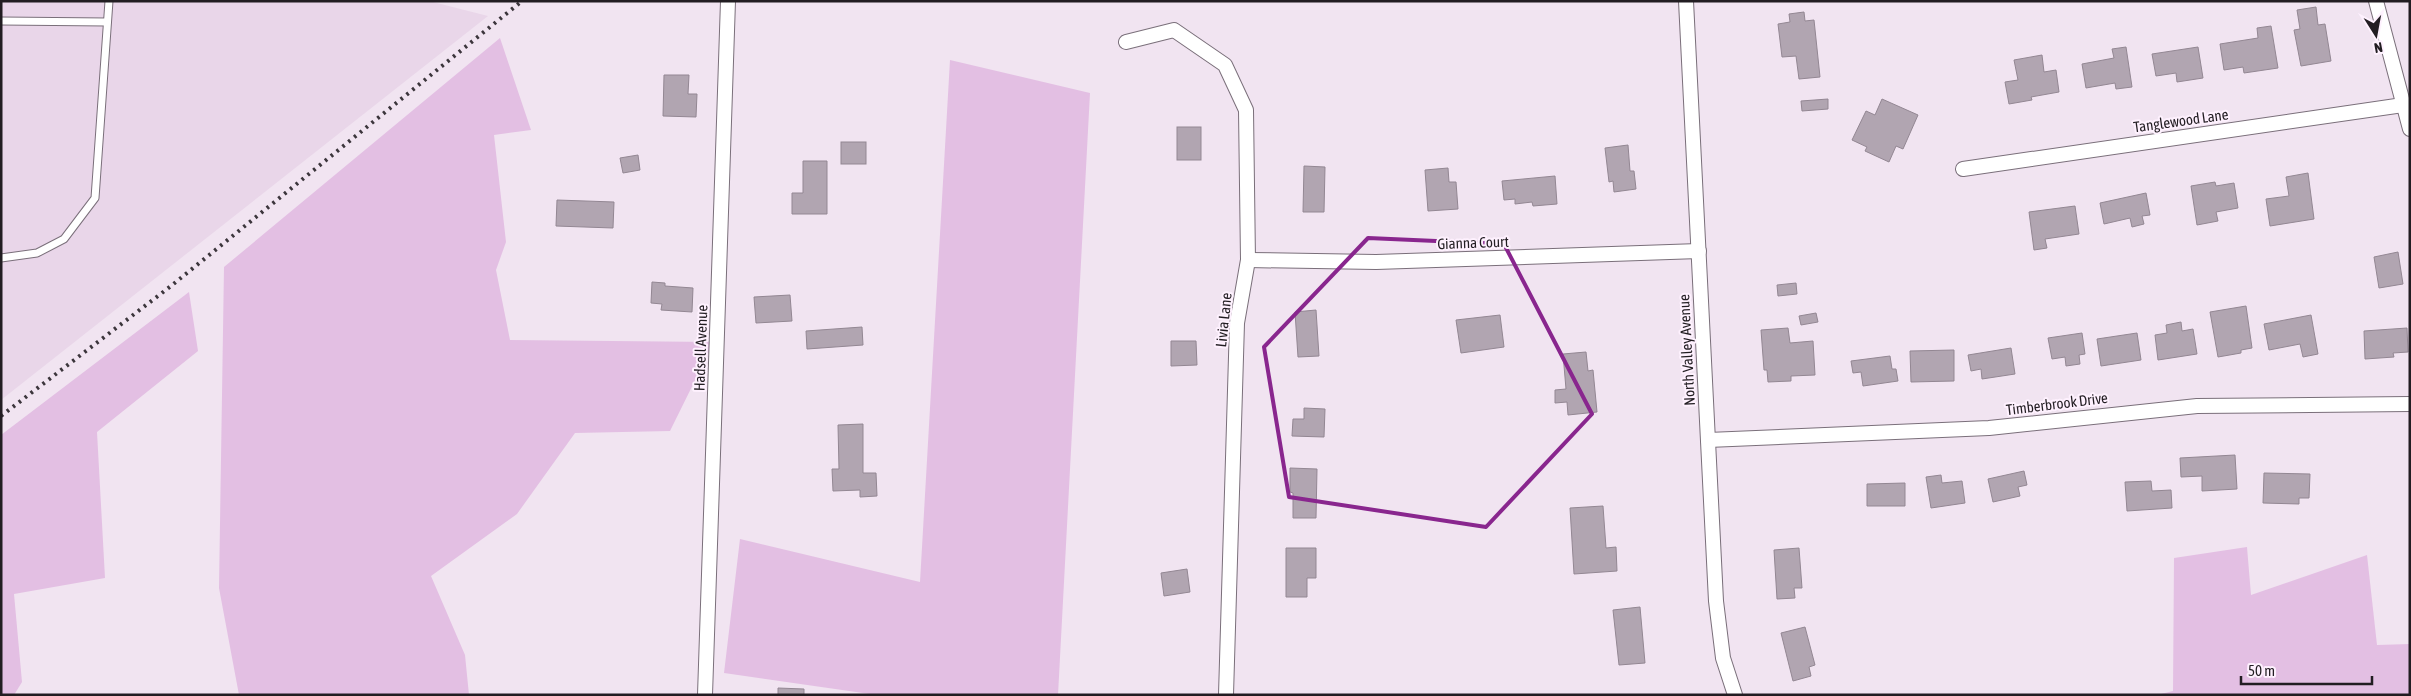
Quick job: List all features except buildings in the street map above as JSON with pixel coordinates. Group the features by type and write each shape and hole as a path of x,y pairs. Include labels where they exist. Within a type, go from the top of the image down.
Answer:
{"street":[{"name":"Hadsell Avenue","path":"705,695 728,1"},
{"name":"North Valley Avenue","path":"1686,1 1719,631 1723,658 1735,695"},
{"path":"2376,1 2410,129"},
{"name":"Livia Lane","path":"1126,42 1174,30 1225,65 1246,110 1248,260 1237,323 1226,695"},
{"name":"Tanglewood Lane","path":"1963,169 2403,105"},
{"name":"Gianna Court","path":"1248,260 1376,262 1699,251"},
{"name":"Timberbrook Drive","path":"1708,440 1990,428 2198,406 2410,404"}],"lane":[{"path":"1,258 36,253 64,239 95,198 109,1"},
{"path":"1,21 107,22"}],"highlighted area":[{"path":"1368,238 1504,244 1592,414 1486,527 1289,497 1264,347"}],"shaded area":[{"path":"1,1 429,1 488,16 1,400"},
{"path":"500,38 531,130 494,135 506,242 496,270 510,340 714,342 670,431 575,433 517,514 431,576 465,655 469,695 239,695 219,588 224,267"},
{"path":"950,60 1090,93 1058,695 877,695 724,673 740,539 920,582"},
{"path":"189,292 198,351 97,432 105,578 14,594 22,682 14,695 1,695 1,435"},
{"path":"2247,547 2251,595 2367,555 2377,645 2410,644 2410,695 2157,695 2173,691 2174,558"}],"railway":[{"path":"1,416 171,286 522,1"}]}
